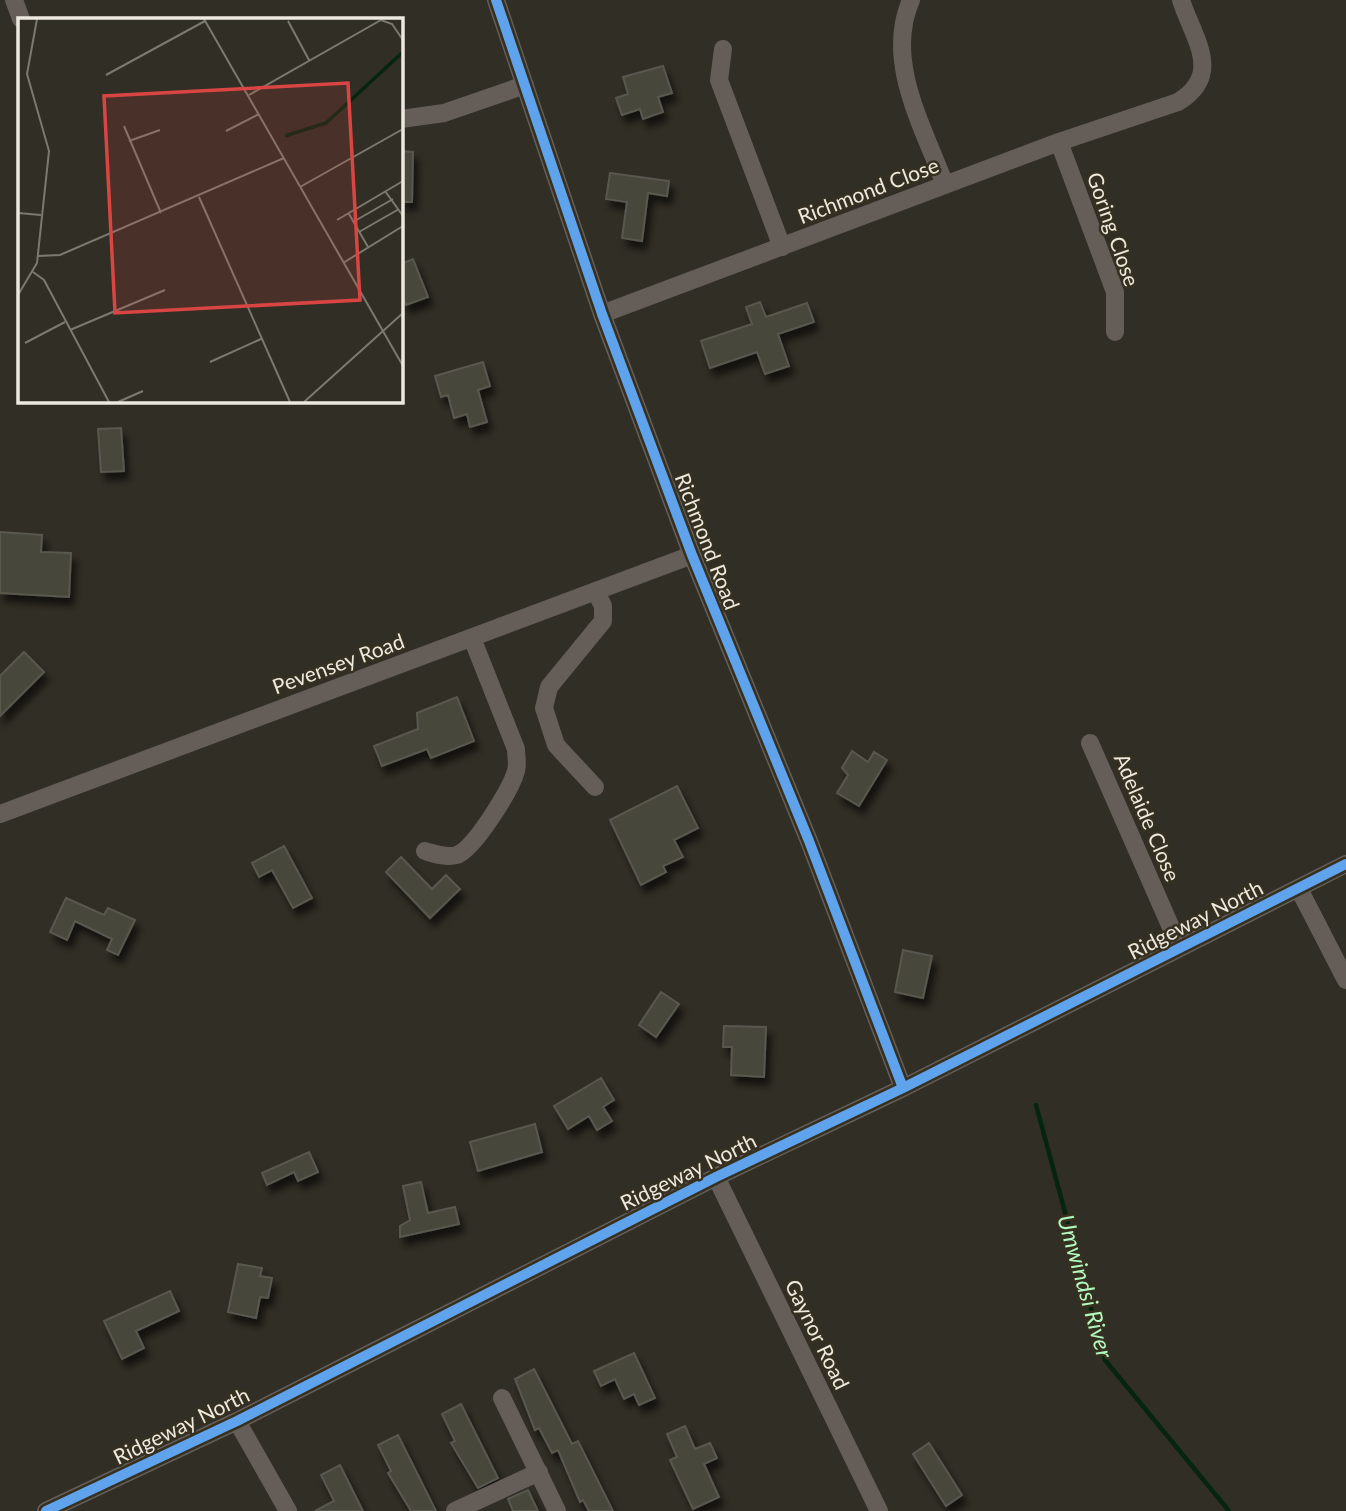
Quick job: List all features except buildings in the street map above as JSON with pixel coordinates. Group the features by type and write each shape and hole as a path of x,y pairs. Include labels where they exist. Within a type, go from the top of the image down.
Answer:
{"street":[{"path":"14,0 21,18"},
{"name":"Richmond Road","path":"496,0 603,314 692,555 809,841 903,1088"},
{"path":"911,0 905,14 901,44 903,70 945,186"},
{"name":"Richmond Close","path":"603,314 1191,94 1202,73 1200,47 1181,0"},
{"path":"723,49 719,60 719,80 782,247"},
{"path":"402,119 444,113 525,85"},
{"name":"Goring Close","path":"1059,142 1115,292 1115,332"},
{"name":"Pevensey Road","path":"0,814 692,555"},
{"path":"595,787 556,745 544,708 549,687 603,621 603,606 596,592"},
{"path":"425,851 440,856 456,855 469,847 509,789 517,768 516,749 472,638"},
{"name":"Adelaide Close","path":"1090,743 1180,948"},
{"name":"Ridgeway North","path":"46,1511 237,1421 716,1177 903,1088 1346,864"},
{"path":"1299,889 1346,980"},
{"name":"Gaynor Road","path":"716,1177 878,1511"},
{"path":"502,1398 557,1511"},
{"path":"237,1421 288,1511"},
{"path":"456,1511 487,1504 539,1472"}],"waterway":[{"name":"Umwindsi River","path":"1036,1105 1105,1360 1229,1511"}],"cycle path":[{"path":"496,0 602,314 692,555 809,841 903,1088"},
{"path":"46,1511 237,1421 716,1177 903,1088 1346,864"}]}
